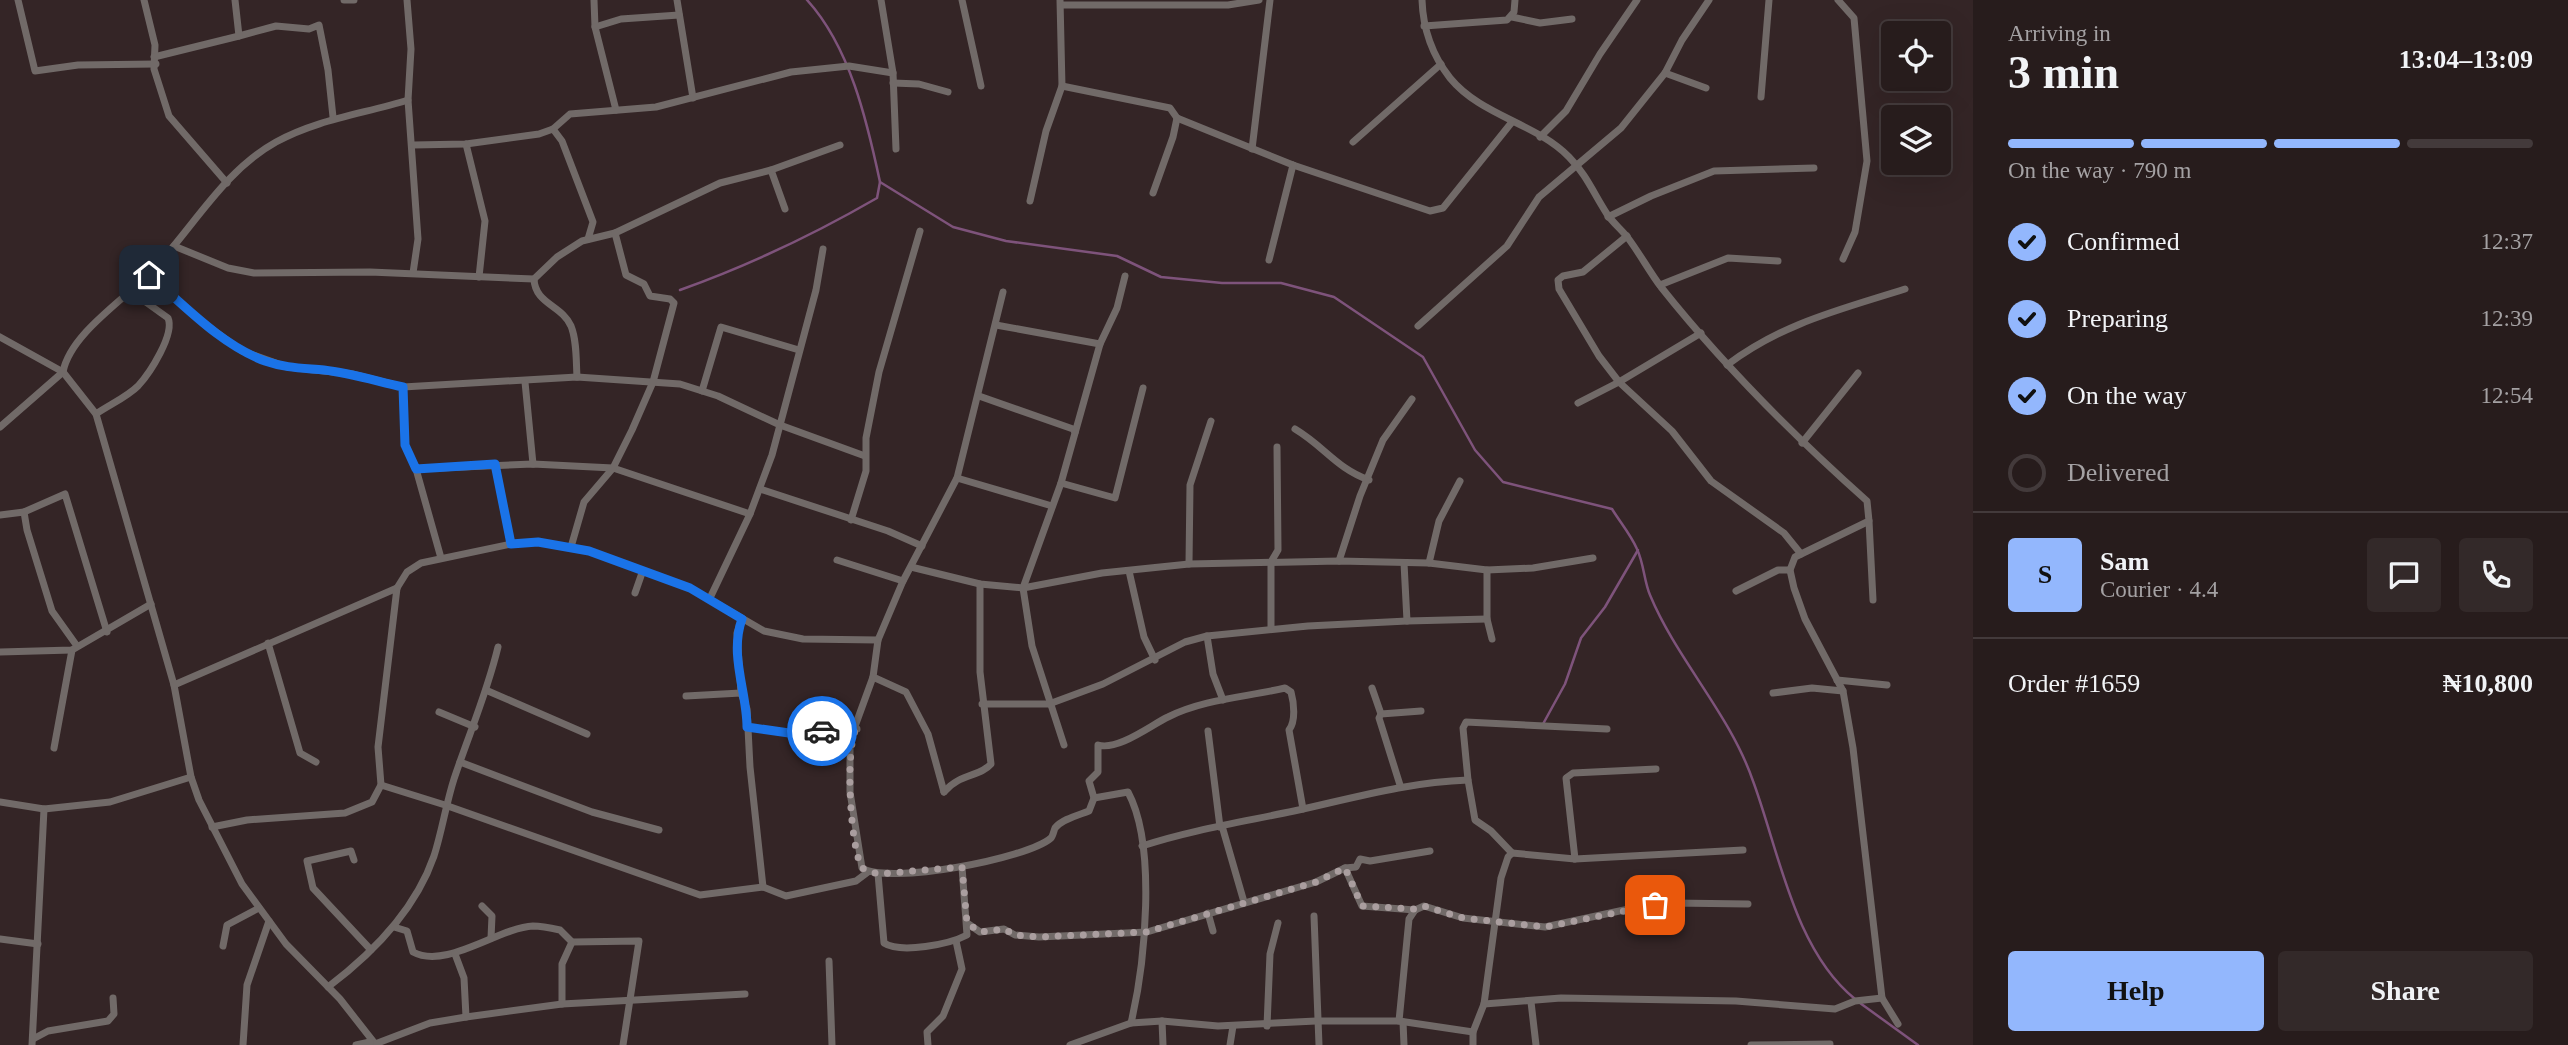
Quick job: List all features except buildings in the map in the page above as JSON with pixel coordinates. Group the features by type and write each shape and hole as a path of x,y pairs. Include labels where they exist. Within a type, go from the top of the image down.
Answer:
{"street":[{"path":"18,0 35,71 155,60 276,26 309,29 319,25 328,69 333,117"},
{"path":"144,0 155,60 154,69 169,116 227,183"},
{"path":"235,0 239,36"},
{"path":"344,0 354,0"},
{"path":"407,0 411,49 408,100 418,239 413,273"},
{"path":"594,0 595,27 616,110"},
{"path":"677,0 693,98"},
{"path":"881,0 893,73 896,149"},
{"path":"962,0 981,86"},
{"path":"1030,201 1046,131 1062,86 1061,2 1228,5 1259,0"},
{"path":"1252,149 1270,0"},
{"path":"1422,0 1424,26 1441,64 1464,92 1568,155 1586,176 1608,217 1627,236 1660,285 1727,365 1802,443 1867,501 1873,600"},
{"path":"1512,17 1515,0"},
{"path":"1540,137 1566,111 1637,0"},
{"path":"1418,326 1507,246 1539,197 1621,128 1665,72 1709,0"},
{"path":"1761,97 1769,0"},
{"path":"1838,0 1854,18 1867,161 1855,232 1843,259"},
{"path":"595,27 621,19 679,15"},
{"path":"1424,26 1495,23 1512,17 1540,23 1572,19"},
{"path":"1353,142 1441,64"},
{"path":"413,145 466,144 539,134 554,129 570,114 656,107 791,72 844,67 893,73"},
{"path":"1665,72 1706,88"},
{"path":"893,83 919,84 948,92"},
{"path":"1062,86 1170,108 1177,118 1252,149 1430,211 1443,208 1512,122"},
{"path":"0,427 63,372 65,363 85,334 129,290 149,275 249,161 274,144 333,117 408,100"},
{"path":"1153,193 1174,137 1177,118"},
{"path":"554,129 562,141 593,222 588,239"},
{"path":"466,144 485,220 479,277"},
{"path":"174,246 228,268 254,272 413,273 534,279 557,257 588,239 615,233 720,183 771,170 840,145"},
{"path":"1269,260 1293,165"},
{"path":"1608,217 1651,195 1714,171 1814,167"},
{"path":"771,170 785,209"},
{"path":"851,520 866,471 866,438 879,372 920,231"},
{"path":"571,547 584,502 613,468 653,382 674,303 670,299 650,296 644,284 626,275 615,233"},
{"path":"1627,236 1583,272 1563,275 1558,280 1559,289 1599,356 1619,382 1672,431 1712,481 1784,533 1801,554"},
{"path":"710,598 760,489 780,425 824,249"},
{"path":"1660,285 1728,258 1778,261"},
{"path":"149,275 201,321 242,351 287,368 352,374 403,387 577,377 680,384 865,456"},
{"path":"1064,745 1032,646 1023,588 1061,483 1100,344 1117,308 1125,275"},
{"path":"534,279 537,294 548,304 558,307 571,326 577,377"},
{"path":"1727,365 1757,343 1790,327 1824,313 1905,289"},
{"path":"96,414 137,386 166,343 170,331 168,318 129,290"},
{"path":"1003,292 957,478 903,581 878,640 873,677 850,740 850,792 859,863 868,872 878,874 962,867 998,859 1052,837 1060,823 1089,811 1094,798 1089,781 1098,772 1098,745 1102,747 1119,742 1172,714 1223,700 1285,688 1292,692 1293,724 1289,730 1303,809"},
{"path":"996,325 1100,344"},
{"path":"702,391 721,327 799,350"},
{"path":"1578,403 1701,333"},
{"path":"0,337 63,372 96,414 174,685 191,777 212,827 242,884 286,944 328,987 374,1044"},
{"path":"1802,443 1858,373"},
{"path":"525,382 533,464"},
{"path":"403,387 405,445 416,469 441,558"},
{"path":"1061,483 1115,498 1143,388"},
{"path":"979,396 1023,409 1074,432"},
{"path":"1339,561 1360,496 1369,480 1383,440 1412,399"},
{"path":"1189,564 1190,485 1211,421"},
{"path":"1295,429 1314,441 1346,472 1369,480"},
{"path":"1271,629 1271,562 1278,550 1277,447"},
{"path":"416,469 495,464 613,468 750,514"},
{"path":"495,464 511,544"},
{"path":"957,478 1052,506"},
{"path":"1429,563 1439,521 1460,481"},
{"path":"760,489 888,531 922,546"},
{"path":"0,515 24,512 65,494 107,632"},
{"path":"24,512 52,611 74,648 54,748"},
{"path":"1869,521 1801,554 1791,562 1790,570 1805,619 1843,691 1853,748 1882,998 1898,1024"},
{"path":"174,685 397,588 414,567 441,558 511,544 538,542 571,547 624,564 710,598 764,631 792,637 878,640"},
{"path":"911,567 980,584 1023,588 1189,564 1339,561 1429,563 1487,570 1533,568 1593,558"},
{"path":"837,560 903,581"},
{"path":"1404,564 1407,621"},
{"path":"1487,570 1487,619 1492,639"},
{"path":"1736,591 1778,570 1790,570"},
{"path":"1129,571 1144,637 1156,660"},
{"path":"635,593 642,573"},
{"path":"873,677 906,692 928,734 944,792 952,782 985,770 991,764 982,704 980,584"},
{"path":"212,827 247,820 345,813 372,802 381,785 379,747 397,588"},
{"path":"0,652 74,648 107,632 151,604"},
{"path":"742,619 737,633 741,693 747,709 763,887"},
{"path":"982,704 1049,704 1156,660 1185,642 1208,636 1271,629 1487,619"},
{"path":"1208,636 1213,674 1223,700"},
{"path":"268,643 300,753 316,762"},
{"path":"328,987 394,928 434,855 445,804 488,691 498,647"},
{"path":"1838,680 1887,685"},
{"path":"1372,688 1381,714 1378,720 1400,785"},
{"path":"1773,693 1812,688 1843,691"},
{"path":"488,691 587,734"},
{"path":"685,696 741,693"},
{"path":"1381,714 1421,711"},
{"path":"439,712 475,727"},
{"path":"1607,729 1466,722 1463,727 1475,820 1491,831 1512,853 1575,859 1743,850"},
{"path":"747,727 789,733 856,729"},
{"path":"1208,731 1221,827 1244,902"},
{"path":"460,762 592,811 659,830"},
{"path":"1575,859 1566,778 1573,773 1656,769"},
{"path":"0,802 44,809 110,802 191,777"},
{"path":"1142,846 1185,832 1221,827 1400,785 1468,780"},
{"path":"381,785 445,804 700,895 763,887 786,896 856,881 868,872"},
{"path":"1094,798 1128,792 1135,808 1142,846 1146,932 1141,982 1131,1023"},
{"path":"32,1042 44,809"},
{"path":"354,860 351,851 307,861 313,887 371,950"},
{"path":"967,923 980,932 1004,929 1024,937 1146,932 1316,882 1345,868 1356,867 1360,859 1370,861 1430,851"},
{"path":"1473,1045 1473,1032 1484,1004 1500,878 1512,853"},
{"path":"878,874 884,943 888,946 919,947 956,941 967,935 962,867"},
{"path":"1345,868 1362,906 1415,909 1424,906 1463,918 1545,927 1661,904 1748,904"},
{"path":"482,906 492,916 491,938"},
{"path":"223,946 227,925 260,908"},
{"path":"1404,1045 1401,1021 1409,919 1415,909"},
{"path":"1208,913 1213,931"},
{"path":"1314,916 1319,1045"},
{"path":"243,1045 247,985 269,921"},
{"path":"1267,1026 1270,954 1278,923"},
{"path":"394,928 407,930 415,955 455,954 491,938 533,926 560,930 572,942 639,942 623,1045"},
{"path":"0,939 38,944"},
{"path":"929,1045 927,1032 943,1016 962,969 956,941"},
{"path":"562,1004 562,964 572,942"},
{"path":"455,954 464,978 466,1017"},
{"path":"829,961 832,1045"},
{"path":"356,1045 374,1044 430,1023 562,1004 745,994"},
{"path":"32,1042 48,1031 108,1021 114,1014 113,998"},
{"path":"1484,1004 1561,998 1736,1001 1835,1009 1855,1001 1882,998"},
{"path":"1531,1002 1536,1045"},
{"path":"1070,1045 1131,1023 1161,1021 1267,1026 1316,1021 1401,1021 1473,1032"},
{"path":"1161,1021 1163,1045"},
{"path":"1230,1045 1233,1026"},
{"path":"1751,1045 1830,1044"}],"waterway":[{"path":"807,0 822,19 846,62 863,110 880,182 953,227 1006,241 1117,256 1161,277 1222,283 1281,283 1334,297 1423,357 1475,450 1503,482 1612,509 1637,549 1648,590 1661,619 1743,756 1803,927 1834,978 1855,999"},
{"path":"680,290 756,260 853,212 877,198 880,182"},
{"path":"1543,724 1565,684 1581,638 1605,607 1638,550"},
{"path":"1860,1003 1918,1045"}],"way so far":[{"path":"822,731 856,729 850,740 850,792 859,863 862,868 878,874 962,867 967,923 980,932 1004,929 1015,935 1039,937 1146,932 1284,889 1316,882 1345,868 1362,906 1415,909 1424,906 1463,918 1545,927 1655,905"}],"route":[{"path":"149,275 201,321 242,351 264,361 287,368 352,374 403,387 405,445 416,469 495,464 511,544 538,542 589,551 710,598 742,619 737,633 741,693 747,709 747,727 789,733 822,731"}]}
